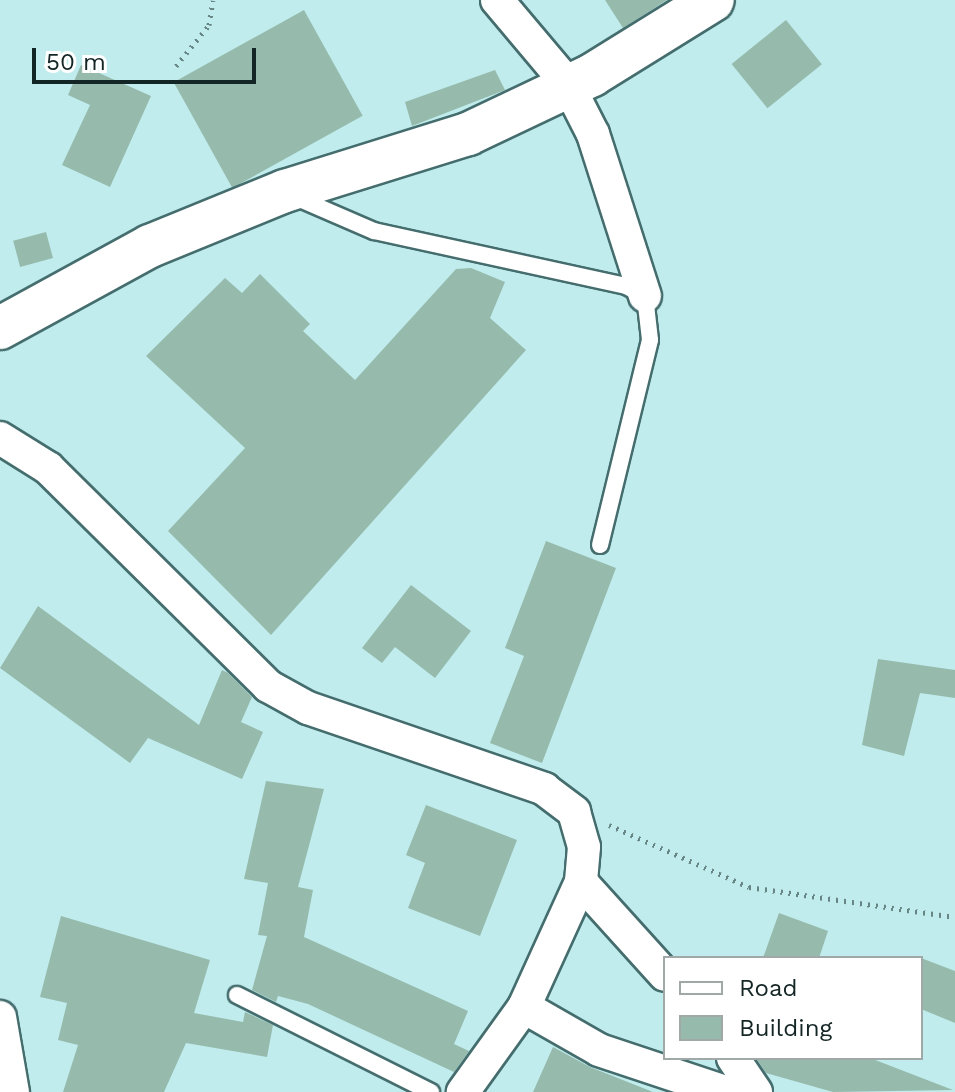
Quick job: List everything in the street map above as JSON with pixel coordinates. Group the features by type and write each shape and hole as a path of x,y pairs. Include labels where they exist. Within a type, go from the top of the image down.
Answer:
{"street":[{"path":"497,0 567,83 593,134 645,296"},
{"path":"0,328 150,246 285,191 468,134 567,83 713,0"},
{"path":"0,438 48,468 268,686 308,708 544,789 574,812 584,847 581,882 524,1007 463,1092"},
{"path":"581,882 663,973"},
{"path":"524,1007 599,1050 725,1092"},
{"path":"0,1017 13,1092"},
{"path":"734,1060 756,1092"}],"lane":[{"path":"285,191 374,231 626,286 645,296 650,340 600,545"},
{"path":"237,995 431,1092"}],"path":[{"path":"176,66 209,25 213,0"},
{"path":"574,812 749,887 955,917"}],"building":[{"path":"605,0 667,0 623,28"},
{"path":"304,10 363,116 232,188 174,82"},
{"path":"786,20 822,64 767,108 732,64"},
{"path":"81,65 151,96 110,187 62,165 90,105 68,95"},
{"path":"495,70 505,90 412,126 405,102"},
{"path":"46,232 53,258 20,267 13,241"},
{"path":"471,268 505,282 490,318 526,350 271,635 168,531 245,448 146,356 225,278 242,293 260,274 310,324 303,331 355,380 456,269"},
{"path":"546,541 616,568 542,763 490,743 524,656 505,648"},
{"path":"411,585 471,631 435,678 395,647 382,663 362,648"},
{"path":"38,606 199,725 222,670 228,673 252,697 241,722 263,732 242,779 148,738 130,763 0,668"},
{"path":"878,659 955,670 955,698 920,693 904,756 862,745"},
{"path":"266,781 324,789 298,887 313,890 304,937 468,1011 454,1044 469,1051 454,1072 308,1004 278,996 276,1002 252,990 267,936 258,935 268,883 244,879"},
{"path":"426,805 517,840 480,936 408,908 425,863 406,855"},
{"path":"779,913 828,931 820,956 764,956"},
{"path":"61,916 210,960 194,1013 243,1022 245,1012 273,1025 267,1057 186,1043 164,1092 63,1092 78,1045 58,1040 67,1003 40,997"},
{"path":"923,959 955,971 955,1023 923,1010"},
{"path":"553,1047 590,1067 653,1092 533,1092"},
{"path":"757,1060 875,1060 953,1090 833,1092 766,1073"}]}
